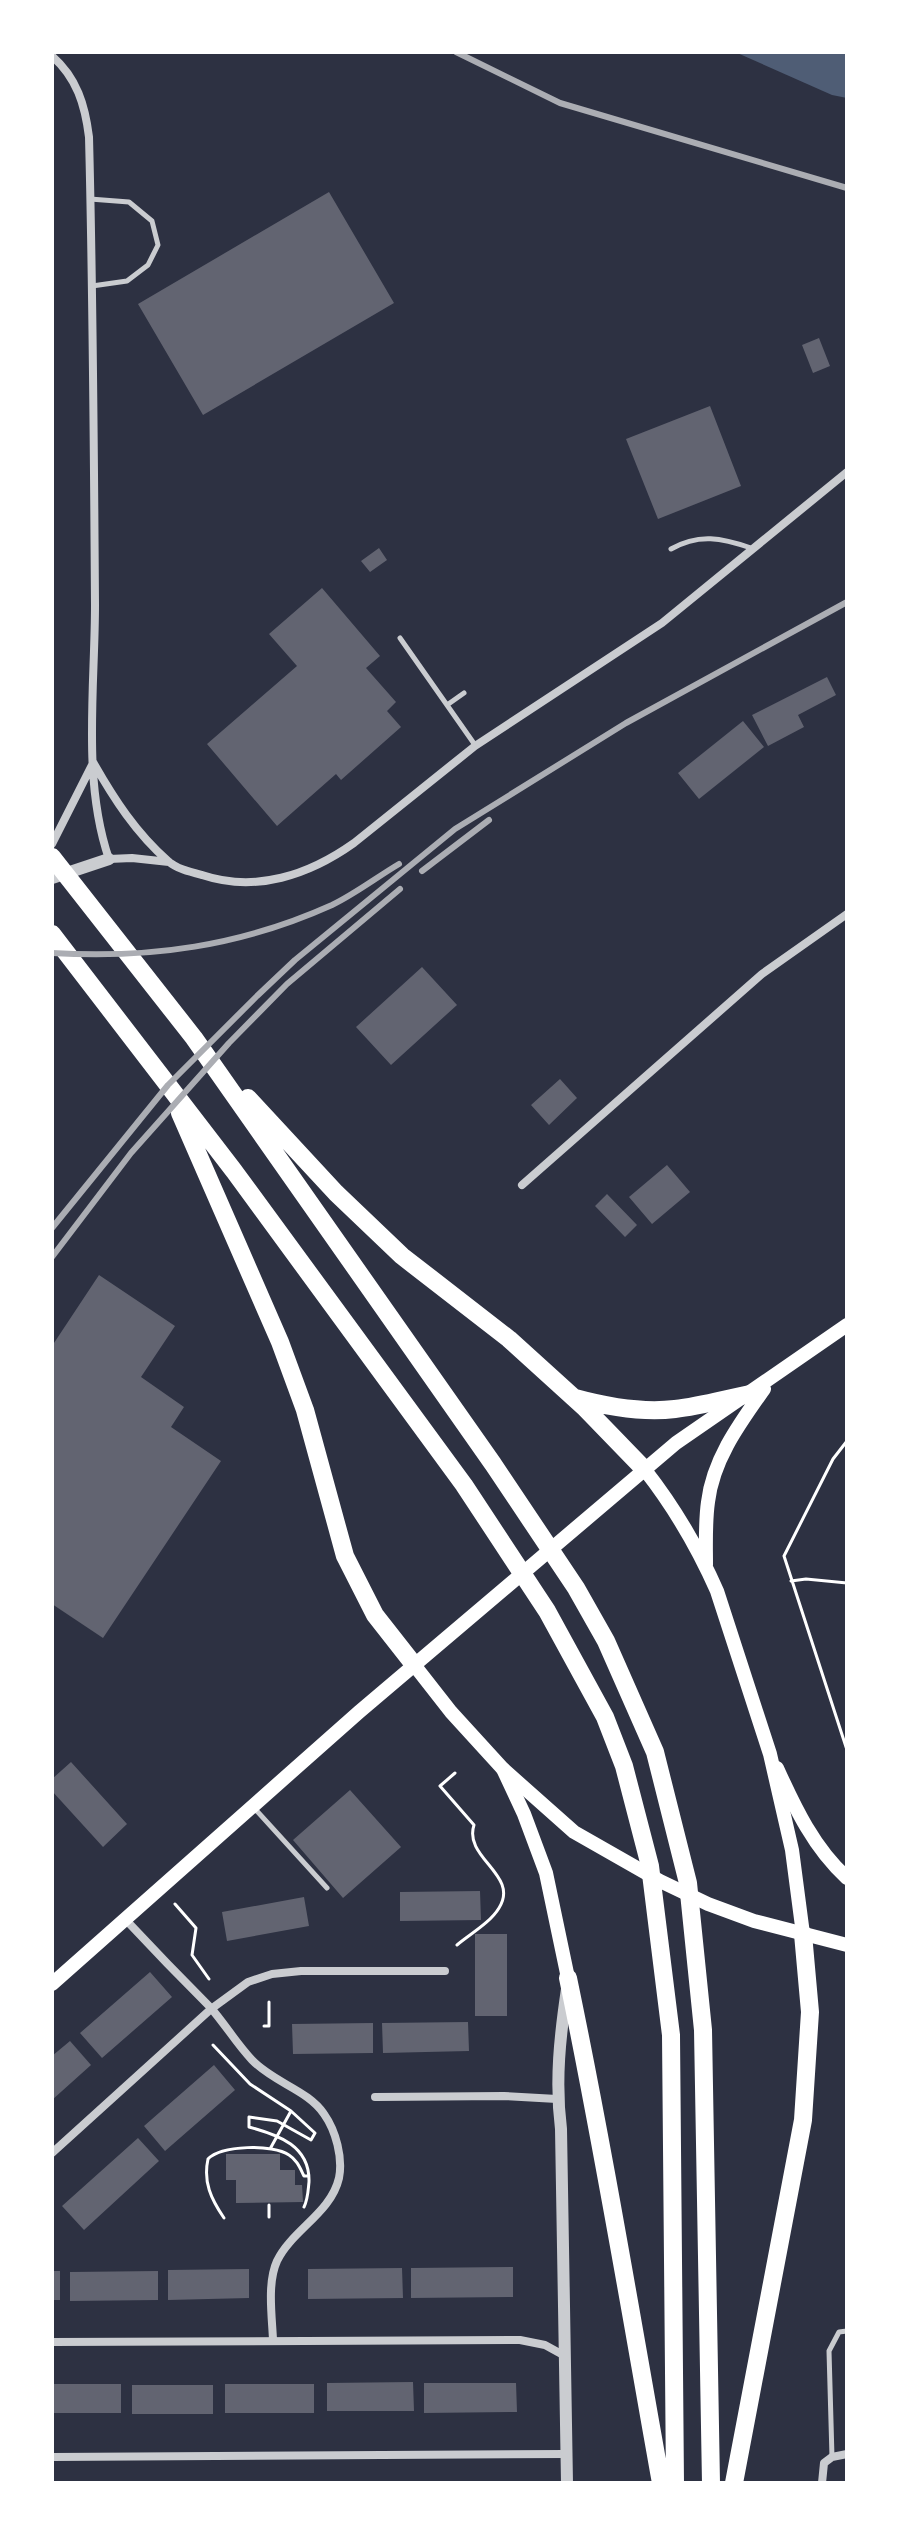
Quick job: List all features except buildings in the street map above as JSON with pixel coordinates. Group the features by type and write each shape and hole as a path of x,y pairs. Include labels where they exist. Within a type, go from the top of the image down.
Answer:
{"highway":[{"path":"52,857 274,1138 576,1588 606,1641 655,1752 688,1883 703,2030 711,2483"},
{"path":"52,934 234,1171 464,1485 547,1611 605,1717 624,1766 650,1866 671,2035 675,2483"},
{"path":"168,1085 280,1342 305,1410 345,1556 375,1615 415,1666"},
{"path":"274,1138 402,1256 509,1339 645,1470"},
{"path":"573,1398 621,1409 659,1410 750,1394"},
{"path":"734,2483 803,2120 810,2012 803,1934"},
{"path":"568,1978 594,2102 661,2483"}],"main road":[{"path":"52,1984 251,1805 676,1443 847,1325"},
{"path":"706,1566 708,1500 715,1473 738,1425 772,1378"},
{"path":"645,1470 670,1501 706,1566 770,1754 792,1850 803,1934"},
{"path":"415,1666 451,1712 503,1769 574,1832 660,1881 743,1917 847,1945"},
{"path":"770,1754 806,1829 847,1878"},
{"path":"503,1769 546,1873 568,1978"}],"street":[{"path":"52,56 77,88 86,112 89,137 95,602 93,762 97,818 109,859"},
{"path":"52,878 109,859 132,858 170,863 214,879 238,882 281,879 307,871 354,843 475,746 662,623 847,472"},
{"path":"52,844 93,762"},
{"path":"93,762 120,809 170,863"},
{"path":"522,1185 762,974 847,914"},
{"path":"125,1919 211,2009 253,2061 282,2085 312,2098 326,2116 340,2157 338,2180 327,2203 289,2244 276,2263 272,2291 273,2340"},
{"path":"52,2153 211,2009 248,1982 272,1974 301,1971 445,1971"},
{"path":"567,2483 561,2129 557,2099 560,2035 568,1978"},
{"path":"375,2097 504,2096 557,2099"},
{"path":"52,2342 520,2340 545,2345 565,2356"},
{"path":"52,2457 566,2454"},
{"path":"822,2483 828,2460 847,2454"}],"lane":[{"path":"90,199 129,202 152,221 158,245 148,265 127,281 91,286"},
{"path":"671,549 682,543 713,537 751,548"},
{"path":"400,638 475,746"},
{"path":"447,705 464,693"},
{"path":"251,1805 327,1888"},
{"path":"828,2460 829,2351 839,2332 847,2331"}],"path":[{"path":"847,1441 833,1459 784,1556 847,1750"},
{"path":"791,1581 806,1579 847,1583"},
{"path":"455,1773 440,1786 474,1825 476,1848 500,1878 504,1888 498,1911 457,1945"},
{"path":"175,1904 196,1928 192,1955 209,1979"},
{"path":"264,2026 269,2026 269,2002"},
{"path":"213,2045 250,2084 291,2111 315,2133 311,2140 284,2124 264,2117 249,2117 249,2127 278,2136 298,2148 309,2176 308,2199 304,2208"},
{"path":"270,2149 291,2111"},
{"path":"224,2218 206,2182 208,2159 215,2152 225,2149 270,2149 286,2153 297,2162 304,2176 309,2176"},
{"path":"269,2205 269,2217"}],"water":[{"path":"735,52 847,52 847,98 832,95"}],"railway":[{"path":"456,52 560,103 847,188"},
{"path":"52,1228 168,1085 257,996 295,960 455,829 626,723 847,602"},
{"path":"422,871 489,820"},
{"path":"52,953 124,954 195,947 229,940 264,931 332,905 399,864"},
{"path":"52,1257 131,1153 229,1043 287,984 400,889"}]}
